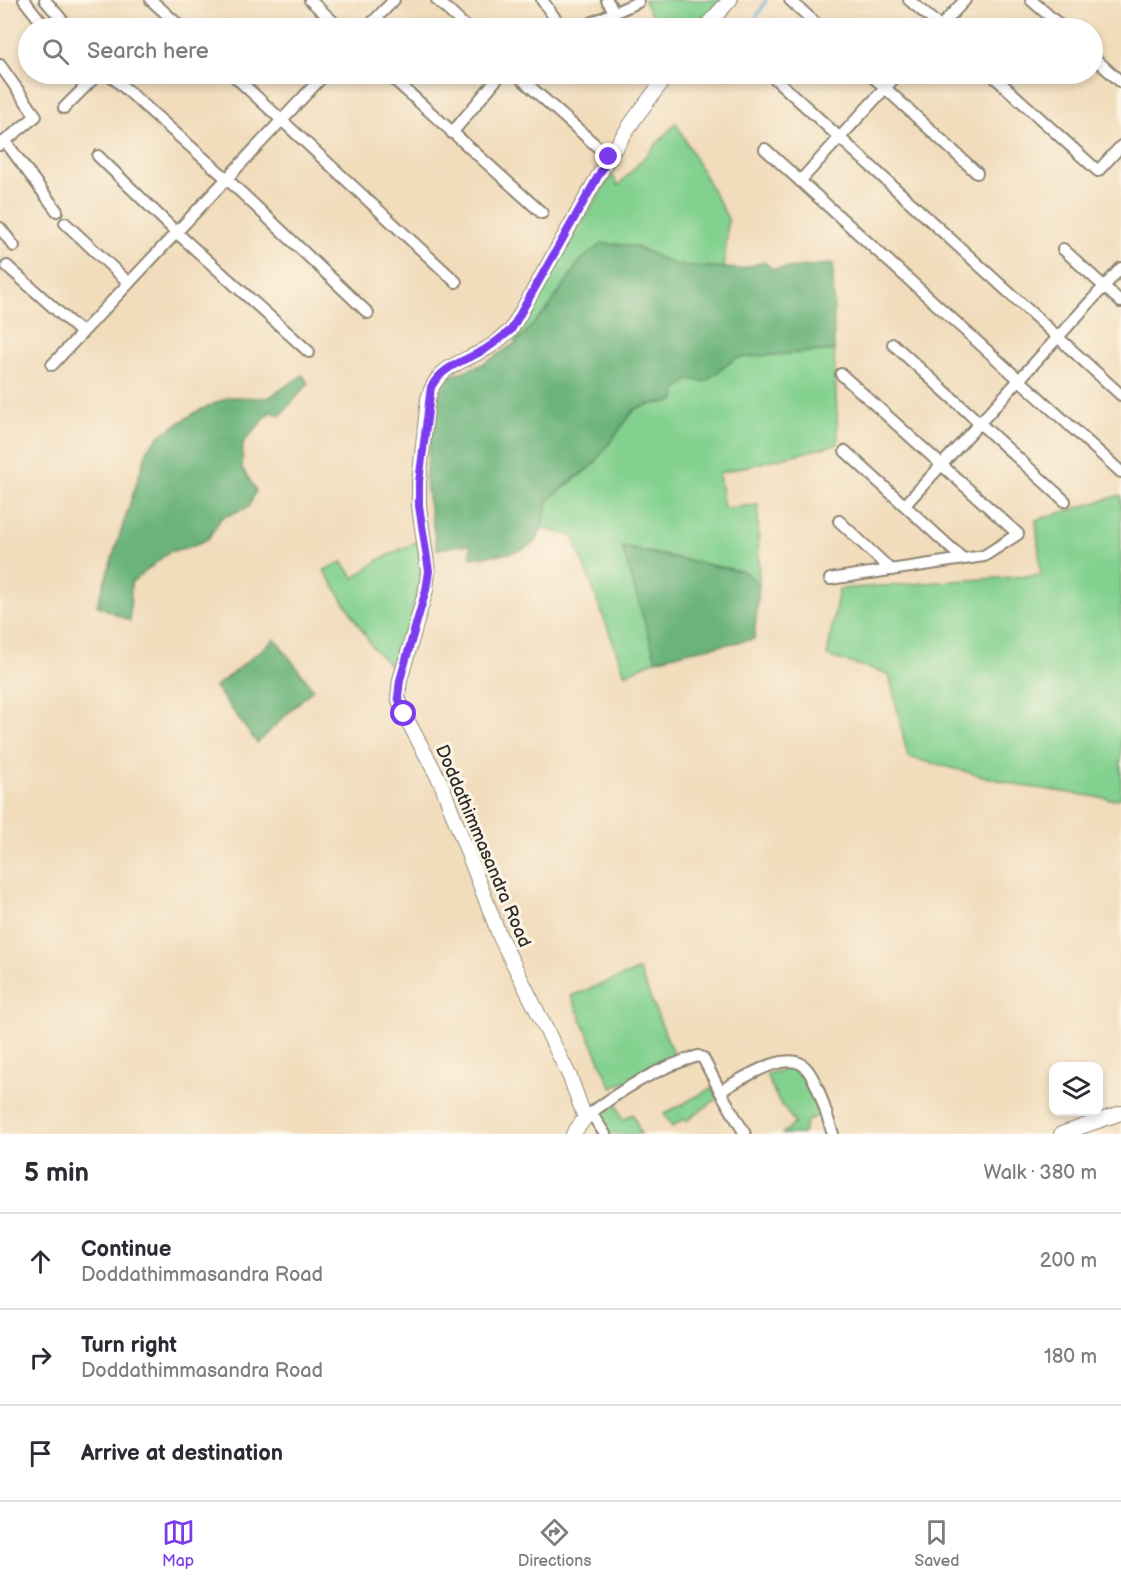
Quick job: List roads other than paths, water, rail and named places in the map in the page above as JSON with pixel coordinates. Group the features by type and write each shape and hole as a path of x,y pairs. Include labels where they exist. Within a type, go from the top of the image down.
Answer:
{"street":[{"path":"24,0 38,18"},
{"path":"45,0 60,18"},
{"path":"151,0 172,18"},
{"path":"310,0 329,18"},
{"path":"377,18 394,0"},
{"path":"437,0 456,18"},
{"path":"542,0 555,18"},
{"path":"607,0 615,13"},
{"path":"713,18 730,0"},
{"path":"790,0 810,18"},
{"path":"909,0 929,18"},
{"path":"949,18 965,0"},
{"path":"1031,0 1052,18"},
{"path":"603,18 638,2"},
{"path":"0,65 36,116 2,143 57,211"},
{"path":"1103,66 1121,82"},
{"path":"64,108 88,84"},
{"path":"120,84 227,179 368,313"},
{"path":"243,84 456,282"},
{"path":"52,364 315,84"},
{"path":"399,84 542,213"},
{"path":"452,133 493,84"},
{"path":"527,84 609,157"},
{"name":"Doddathimmasandra Road","path":"588,1116 500,937 441,783 404,714 398,697 400,680 426,590 429,571 419,506 419,482 431,387 436,377 449,367 495,343 511,330 609,157 661,84"},
{"path":"781,84 1121,395"},
{"path":"881,84 977,173"},
{"path":"800,181 889,84"},
{"path":"1002,84 1098,171 1121,146"},
{"path":"765,149 1121,472"},
{"path":"98,156 176,232 309,352"},
{"path":"65,223 129,283"},
{"path":"0,228 14,246"},
{"path":"1063,249 1121,302"},
{"path":"7,266 82,333"},
{"path":"905,505 1121,268"},
{"path":"893,344 1065,501"},
{"path":"830,579 984,556 1018,534 842,374"},
{"path":"845,451 963,559"},
{"path":"839,521 891,570"},
{"path":"573,1134 588,1116 636,1083 677,1062 698,1056 703,1058 746,1134"},
{"path":"720,1091 766,1066 793,1061 805,1066 812,1077 833,1134"},
{"path":"1061,1134 1121,1113"},
{"path":"588,1116 605,1134"}],"waterway":[{"path":"756,18 766,0"}]}
